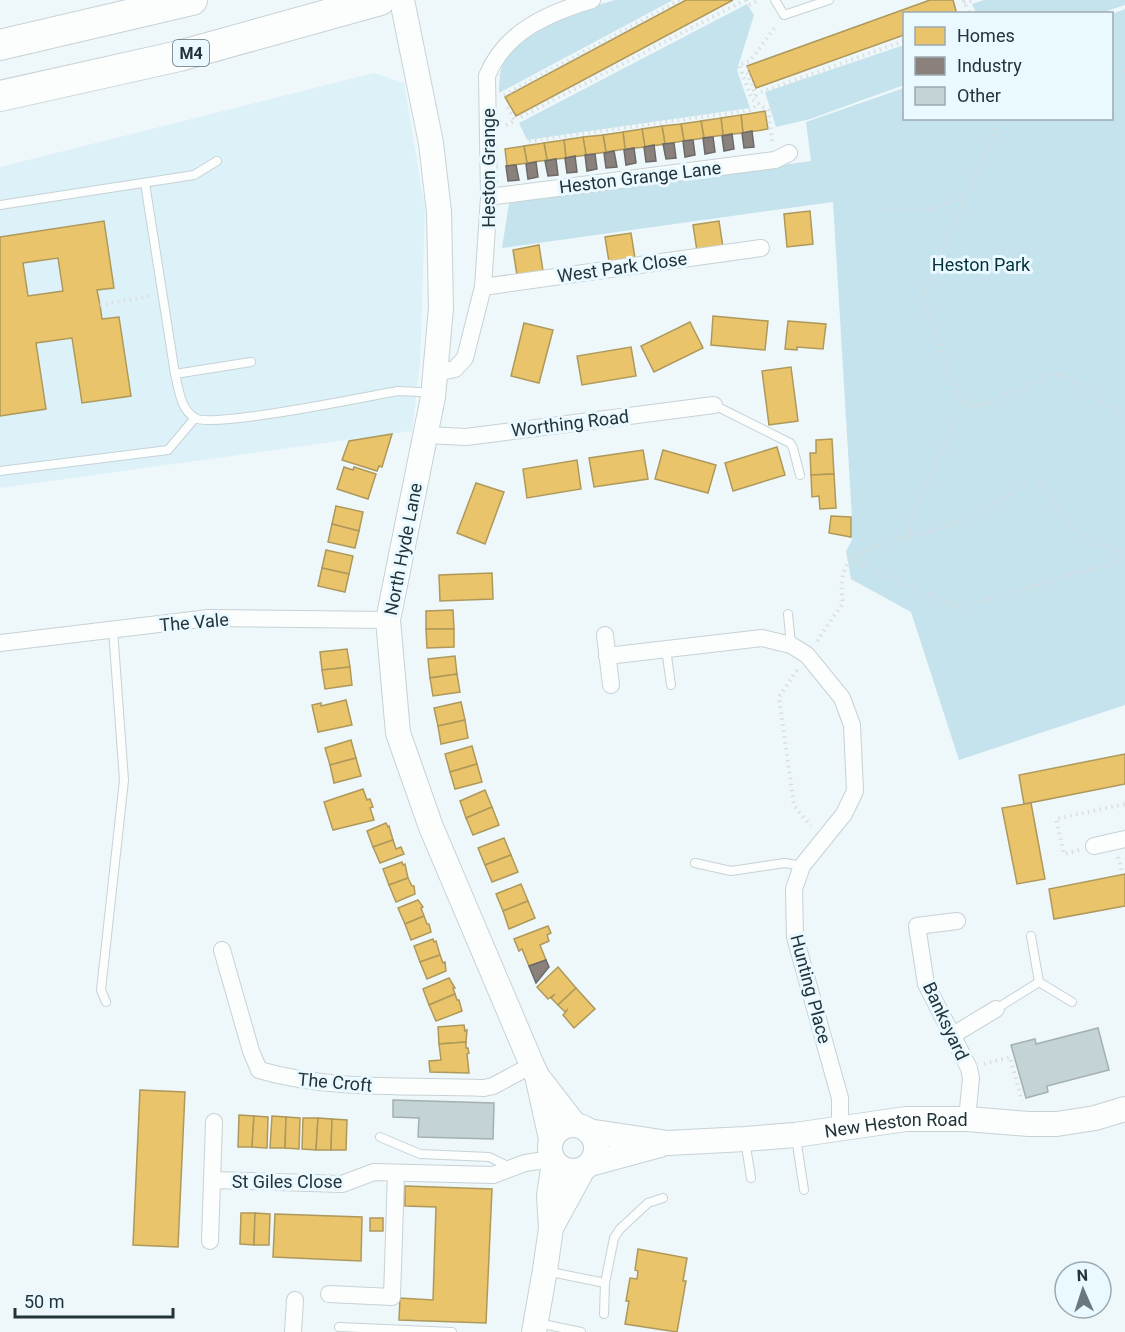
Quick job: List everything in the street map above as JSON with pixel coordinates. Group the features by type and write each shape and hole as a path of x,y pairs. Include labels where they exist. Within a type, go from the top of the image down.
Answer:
{"highway":[{"name":"M4","path":"0,96 179,56 380,0"},
{"path":"0,27 188,1"},
{"path":"0,45 188,1"}],"street":[{"name":"North Hyde Lane","path":"402,0 431,143 440,212 441,308 434,385 426,435 388,620 398,733 431,827 534,1071 553,1153"},
{"name":"Heston Grange","path":"434,385 465,358 483,287 489,197 487,75 493,60 522,29 570,7 592,0"},
{"name":"Heston Grange Lane","path":"489,197 782,156"},
{"name":"West Park Close","path":"483,287 761,248"},
{"name":"Worthing Road","path":"426,435 466,436 714,405"},
{"name":"The Vale","path":"0,643 209,618 388,620"},
{"path":"605,635 611,685"},
{"name":"Hunting Place","path":"607,656 762,638 791,645 807,656 842,698 852,725 855,791 844,814 802,866 794,889 795,937 840,1098 840,1127"},
{"path":"1094,846 1125,839"},
{"name":"Banksyard","path":"957,921 917,926 926,984 969,1068 971,1078 967,1119"},
{"name":"The Croft","path":"222,950 251,1051 259,1070 290,1079 356,1086 484,1088 534,1071"},
{"path":"952,1035 996,1009"},
{"name":"North Hyde Lane","path":"534,1071 582,1128"},
{"name":"New Heston Road","path":"586,1166 668,1143 795,1135 906,1119 967,1119 1029,1124 1076,1121 1125,1109"},
{"name":"St Giles Close","path":"210,1241 214,1122"},
{"path":"535,1327 551,1228 549,1196 553,1153 561,1128 582,1128 595,1144 594,1158 586,1166 551,1228"},
{"name":"New Heston Road","path":"582,1128 668,1143"},
{"path":"553,1153 568,1171 586,1166"},
{"name":"St Giles Close","path":"212,1180 342,1184 374,1172 493,1175 553,1153"},
{"path":"329,1294 392,1297 396,1173"},
{"path":"293,1332 295,1300"}],"lane":[{"path":"775,0 784,15 829,0"},
{"path":"0,205 194,175 218,161"},
{"path":"145,183 175,374 182,405 195,418 207,422 237,419 398,391 420,392 434,385"},
{"path":"175,374 251,362"},
{"path":"714,405 790,443 794,448 800,475"},
{"path":"0,471 168,450 195,418"},
{"path":"788,614 791,645"},
{"path":"106,1002 101,990 124,780 113,630"},
{"path":"666,649 671,685"},
{"path":"694,863 731,871 785,863 802,866"},
{"path":"1031,936 1039,982 1072,1002"},
{"path":"996,1009 1039,982"},
{"path":"795,1135 804,1190"},
{"path":"380,1137 420,1154 489,1157 512,1168"},
{"path":"745,1139 751,1178"},
{"path":"604,1314 606,1283 614,1238 620,1229 648,1203 663,1198"},
{"path":"546,1270 606,1283"},
{"path":"339,1327 452,1332"},
{"path":"535,1327 581,1332"}],"path":[{"path":"487,104 680,0"},
{"path":"521,117 746,0 749,5 759,0"},
{"path":"963,2 973,0"},
{"path":"782,156 768,110 754,97 739,65 750,61 784,15"},
{"path":"761,92 903,41"},
{"path":"748,68 746,69 754,97"},
{"path":"507,99 504,101 514,121"},
{"path":"530,141 751,110 759,103"},
{"path":"1000,120 923,297 959,398 969,405 984,404 1050,375 1059,374 1070,379 1125,418"},
{"path":"885,210 932,210 965,197"},
{"path":"99,304 163,294"},
{"path":"909,537 911,518 956,420"},
{"path":"1038,481 1058,514 1081,536 1125,553"},
{"path":"823,841 794,806 779,697 843,603 841,584 847,563 867,548 947,526 999,503 1027,482"},
{"path":"854,557 870,569 959,608 1125,559"},
{"path":"1094,846 1064,854 1056,819 1125,804"},
{"path":"969,1068 1010,1057 1018,1077 1029,1124"}],"shaded area":[{"path":"374,73 404,83 425,209 420,364 412,431 0,488 0,167"}],"green space":[{"path":"615,0 673,0 499,93 501,70 507,55 518,43 548,23"},
{"path":"984,0 1125,0 1125,5 1104,12 976,12 972,4"},
{"path":"747,4 754,15 737,70 750,108 527,140 519,123"},
{"name":"Heston Park","path":"1125,9 1125,705 959,760 911,612 851,579 846,551 852,540 852,518 833,202 502,248 509,203 811,161 806,122 903,88 903,120 1113,120 1113,14"},
{"path":"903,45 903,85 810,119 776,127 765,92"}],"building: Homes":[{"path":"686,0 733,0 516,116 505,97"},
{"path":"930,0 953,0 956,12 903,12 903,35 756,88 747,66"},
{"path":"765,111 768,129 743,133 741,115"},
{"path":"741,115 743,133 723,135 721,118"},
{"path":"721,118 723,135 704,138 701,121"},
{"path":"701,121 704,138 684,141 681,124"},
{"path":"681,124 684,141 665,144 662,126"},
{"path":"662,126 665,144 645,147 642,129"},
{"path":"642,129 645,147 625,149 623,132"},
{"path":"623,132 625,149 606,152 603,135"},
{"path":"603,135 606,152 586,155 583,137"},
{"path":"583,137 586,155 566,158 564,140"},
{"path":"564,140 566,158 547,160 544,143"},
{"path":"544,143 547,160 527,163 524,146"},
{"path":"524,146 527,163 507,166 505,149"},
{"path":"810,211 813,244 787,247 784,214"},
{"path":"104,221 114,288 97,290 102,319 119,317 131,396 82,403 72,338 36,343 46,409 0,416 0,237","holes":["58,258 63,291 28,296 23,263"]},
{"path":"719,221 723,247 697,251 693,225"},
{"path":"631,233 635,258 609,262 605,237"},
{"path":"539,245 543,271 517,275 513,250"},
{"path":"713,316 768,321 765,350 711,345"},
{"path":"788,321 826,324 823,349 797,347 797,350 785,349"},
{"path":"690,322 703,348 654,372 641,346"},
{"path":"524,323 553,330 539,383 511,376"},
{"path":"631,347 636,376 582,385 577,356"},
{"path":"791,367 798,421 769,425 762,371"},
{"path":"392,434 382,467 379,466 377,471 342,460 349,441"},
{"path":"832,439 834,474 811,475 810,453 816,453 816,440"},
{"path":"777,447 785,475 733,491 725,463"},
{"path":"643,450 648,479 594,487 589,458"},
{"path":"663,450 716,465 708,493 655,479"},
{"path":"577,460 581,489 527,498 523,469"},
{"path":"344,467 353,470 354,467 376,474 368,499 337,489"},
{"path":"834,474 836,508 820,509 819,496 812,497 811,475"},
{"path":"476,483 504,492 485,544 457,533"},
{"path":"336,506 363,512 359,531 332,524"},
{"path":"831,516 851,517 851,537 829,533"},
{"path":"332,524 359,531 355,548 328,542"},
{"path":"326,550 353,556 349,574 322,568"},
{"path":"322,568 349,574 345,592 318,586"},
{"path":"492,573 493,599 440,601 439,575"},
{"path":"453,610 454,629 426,629 426,611"},
{"path":"426,629 454,629 454,647 427,648"},
{"path":"347,649 350,667 322,670 320,652"},
{"path":"455,656 457,674 430,678 428,659"},
{"path":"350,667 352,685 325,689 322,670"},
{"path":"457,674 460,692 433,696 430,678"},
{"path":"346,700 352,725 318,732 312,705 321,703 321,706"},
{"path":"461,702 465,720 438,726 434,708"},
{"path":"465,720 468,738 441,744 438,726"},
{"path":"351,740 356,758 330,765 325,748"},
{"path":"472,746 477,764 450,772 445,754"},
{"path":"1125,754 1125,784 1024,804 1019,775"},
{"path":"356,758 361,776 334,783 330,765"},
{"path":"477,764 482,782 455,789 450,772"},
{"path":"363,789 367,800 370,799 373,807 370,808 374,820 333,830 324,802"},
{"path":"485,790 492,807 466,818 460,801"},
{"path":"1031,803 1045,879 1017,884 1002,808"},
{"path":"492,807 499,825 473,835 466,818"},
{"path":"386,823 393,840 373,847 367,831"},
{"path":"504,838 511,855 485,865 478,848"},
{"path":"393,840 396,849 401,847 404,854 380,863 373,847"},
{"path":"511,855 518,872 492,882 485,865"},
{"path":"402,862 403,865 405,864 408,878 389,885 383,869"},
{"path":"1125,874 1125,906 1054,919 1049,889"},
{"path":"408,878 414,886 415,894 396,902 389,885"},
{"path":"521,884 528,901 503,911 496,894"},
{"path":"418,900 423,907 421,908 424,916 405,924 398,908"},
{"path":"528,901 535,918 509,929 503,911"},
{"path":"424,916 431,932 411,940 405,924"},
{"path":"548,926 551,933 547,935 549,941 540,945 546,960 529,966 522,949 519,951 514,939"},
{"path":"433,939 434,942 436,941 440,955 420,962 414,946"},
{"path":"440,955 443,963 445,962 446,971 427,979 420,962"},
{"path":"558,967 576,988 558,1005 551,998 555,994 548,999 537,987"},
{"path":"449,978 455,988 453,988 455,994 429,1005 423,989"},
{"path":"576,988 595,1009 574,1028 563,1015 568,1009 565,1012 558,1005"},
{"path":"455,994 462,1011 436,1021 429,1005"},
{"path":"464,1025 465,1031 467,1030 466,1042 439,1044 438,1027"},
{"path":"466,1042 469,1053 467,1054 469,1073 430,1072 429,1061 441,1060 439,1044"},
{"path":"140,1090 185,1092 178,1247 133,1245"},
{"path":"239,1115 254,1116 252,1147 238,1147"},
{"path":"254,1116 268,1117 267,1148 252,1147"},
{"path":"272,1116 286,1117 285,1148 270,1148"},
{"path":"286,1117 300,1118 299,1149 285,1148"},
{"path":"303,1118 318,1118 316,1150 302,1149"},
{"path":"318,1118 332,1119 331,1150 316,1150"},
{"path":"332,1119 347,1120 346,1150 331,1150"},
{"path":"405,1186 492,1189 486,1323 399,1320 400,1298 433,1300 436,1207 405,1206"},
{"path":"241,1213 255,1213 254,1245 240,1244"},
{"path":"255,1213 270,1214 269,1245 254,1245"},
{"path":"275,1214 362,1217 361,1261 273,1257"},
{"path":"370,1218 383,1218 383,1231 370,1231"},
{"path":"638,1249 687,1258 683,1281 686,1281 677,1332 625,1324 630,1278 637,1279 638,1271 635,1270"}],"building: Industry":[{"path":"752,131 754,147 744,148 742,133"},
{"path":"732,134 734,149 724,151 722,136"},
{"path":"713,137 715,152 705,154 703,138"},
{"path":"693,140 695,155 685,157 683,141"},
{"path":"674,143 676,158 666,159 663,144"},
{"path":"654,145 656,161 646,162 644,147"},
{"path":"634,148 636,163 626,165 624,150"},
{"path":"614,151 617,167 606,168 604,153"},
{"path":"595,154 597,169 587,171 585,155"},
{"path":"575,156 577,172 567,173 565,158"},
{"path":"556,159 558,175 548,176 545,161"},
{"path":"536,162 538,177 528,179 526,164"},
{"path":"516,165 519,180 508,181 506,166"},
{"path":"546,960 549,967 536,983 529,966"}],"building: Other":[{"path":"1098,1028 1109,1070 1047,1086 1048,1092 1026,1098 1011,1045 1035,1039 1036,1044"},
{"path":"393,1100 494,1103 493,1139 418,1137 419,1118 393,1117"}]}
